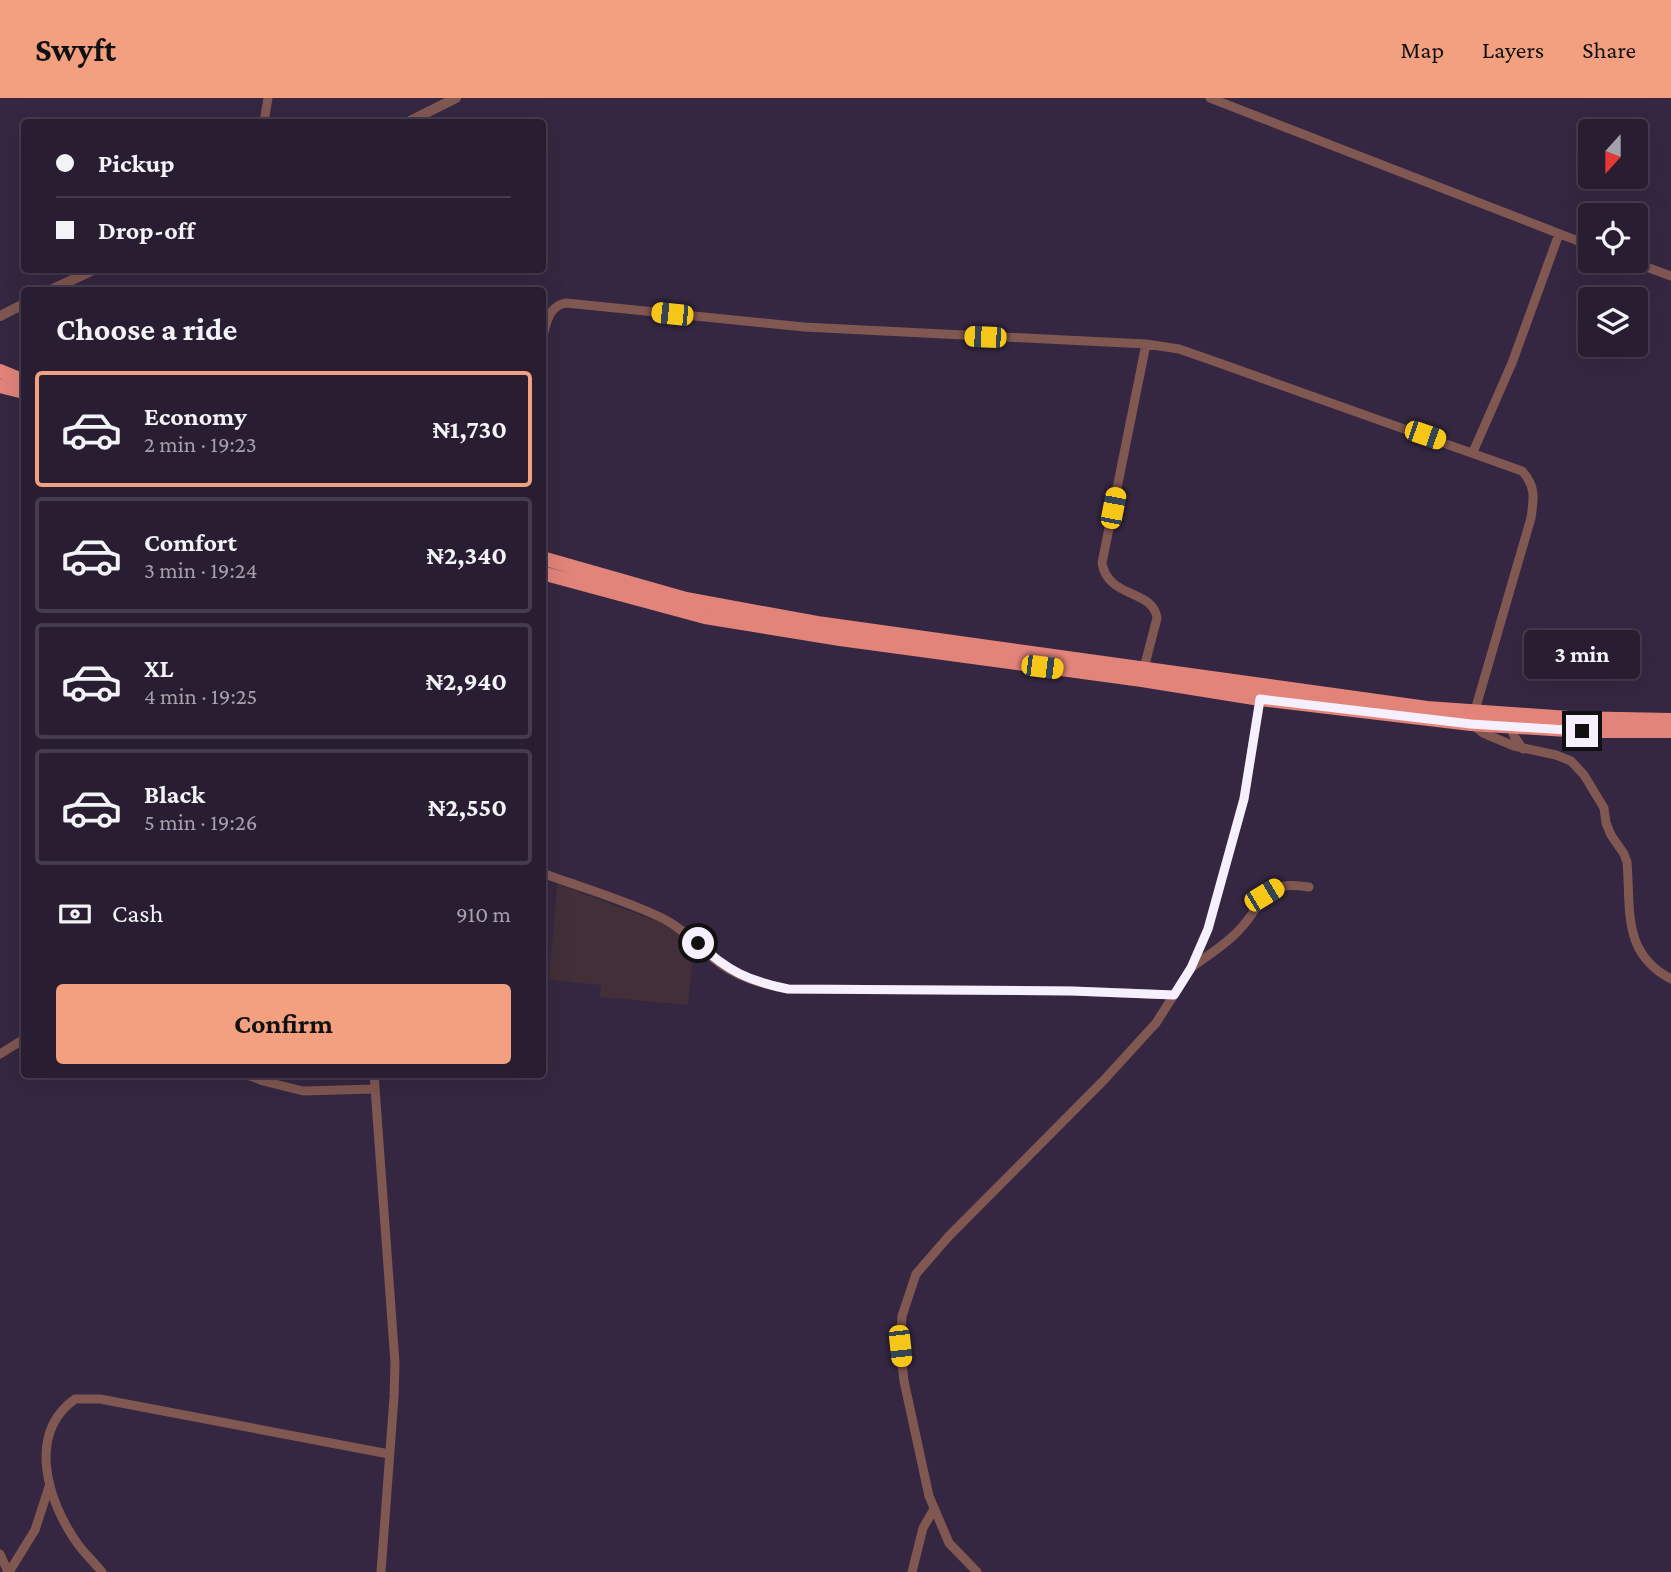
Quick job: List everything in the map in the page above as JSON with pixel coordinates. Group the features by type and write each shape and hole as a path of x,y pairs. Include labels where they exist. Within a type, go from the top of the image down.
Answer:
{"highway":[{"path":"0,371 21,380"},
{"path":"0,386 21,391"},
{"path":"546,559 686,599 816,629"},
{"path":"546,574 705,617 816,629 1385,709 1472,718 1671,720"},
{"path":"1088,667 1144,668 1262,692"},
{"path":"1472,718 1511,727 1582,731 1671,731"}],"street":[{"path":"264,119 268,98"},
{"path":"414,119 456,98"},
{"path":"1210,98 1578,241"},
{"path":"1473,452 1512,363 1559,234"},
{"path":"1648,268 1671,276"},
{"path":"57,287 87,273"},
{"path":"546,327 552,309 558,304 566,303 804,327 1146,344 1179,349 1522,471 1531,480 1534,498 1531,518 1472,718 1483,733 1523,749 1568,760 1584,775 1604,808 1611,835 1625,854 1635,943 1649,965 1671,979"},
{"path":"0,316 21,306"},
{"path":"1144,668 1157,618 1156,611 1148,601 1107,579 1102,563 1146,344"},
{"path":"976,1572 949,1543 929,1496 907,1394 900,1346 902,1316 916,1275 949,1236 1156,1023 1191,968 1208,929 1244,799 1262,692"},
{"path":"1511,727 1523,749"},
{"path":"546,875 663,919 725,966 758,983 788,989 1072,991 1174,995"},
{"path":"1191,968 1238,931 1264,895 1277,888 1292,885 1308,887"},
{"path":"0,1054 21,1041"},
{"path":"254,1078 303,1091 375,1089"},
{"path":"374,1078 394,1342 394,1397 381,1572"},
{"path":"102,1572 75,1541 49,1487 46,1458 49,1435 68,1404 75,1399 86,1397 390,1454"},
{"path":"9,1572 35,1530 49,1487"},
{"path":"912,1572 923,1528 934,1509"},
{"path":"0,1554 9,1572"}],"shaded area":[{"path":"557,884 665,924 694,946 688,1005 600,997 601,985 549,980"}],"route":[{"path":"698,943 735,973 758,983 788,989 1072,991 1174,995 1191,968 1208,929 1244,799 1260,699 1471,724 1582,731"}]}
